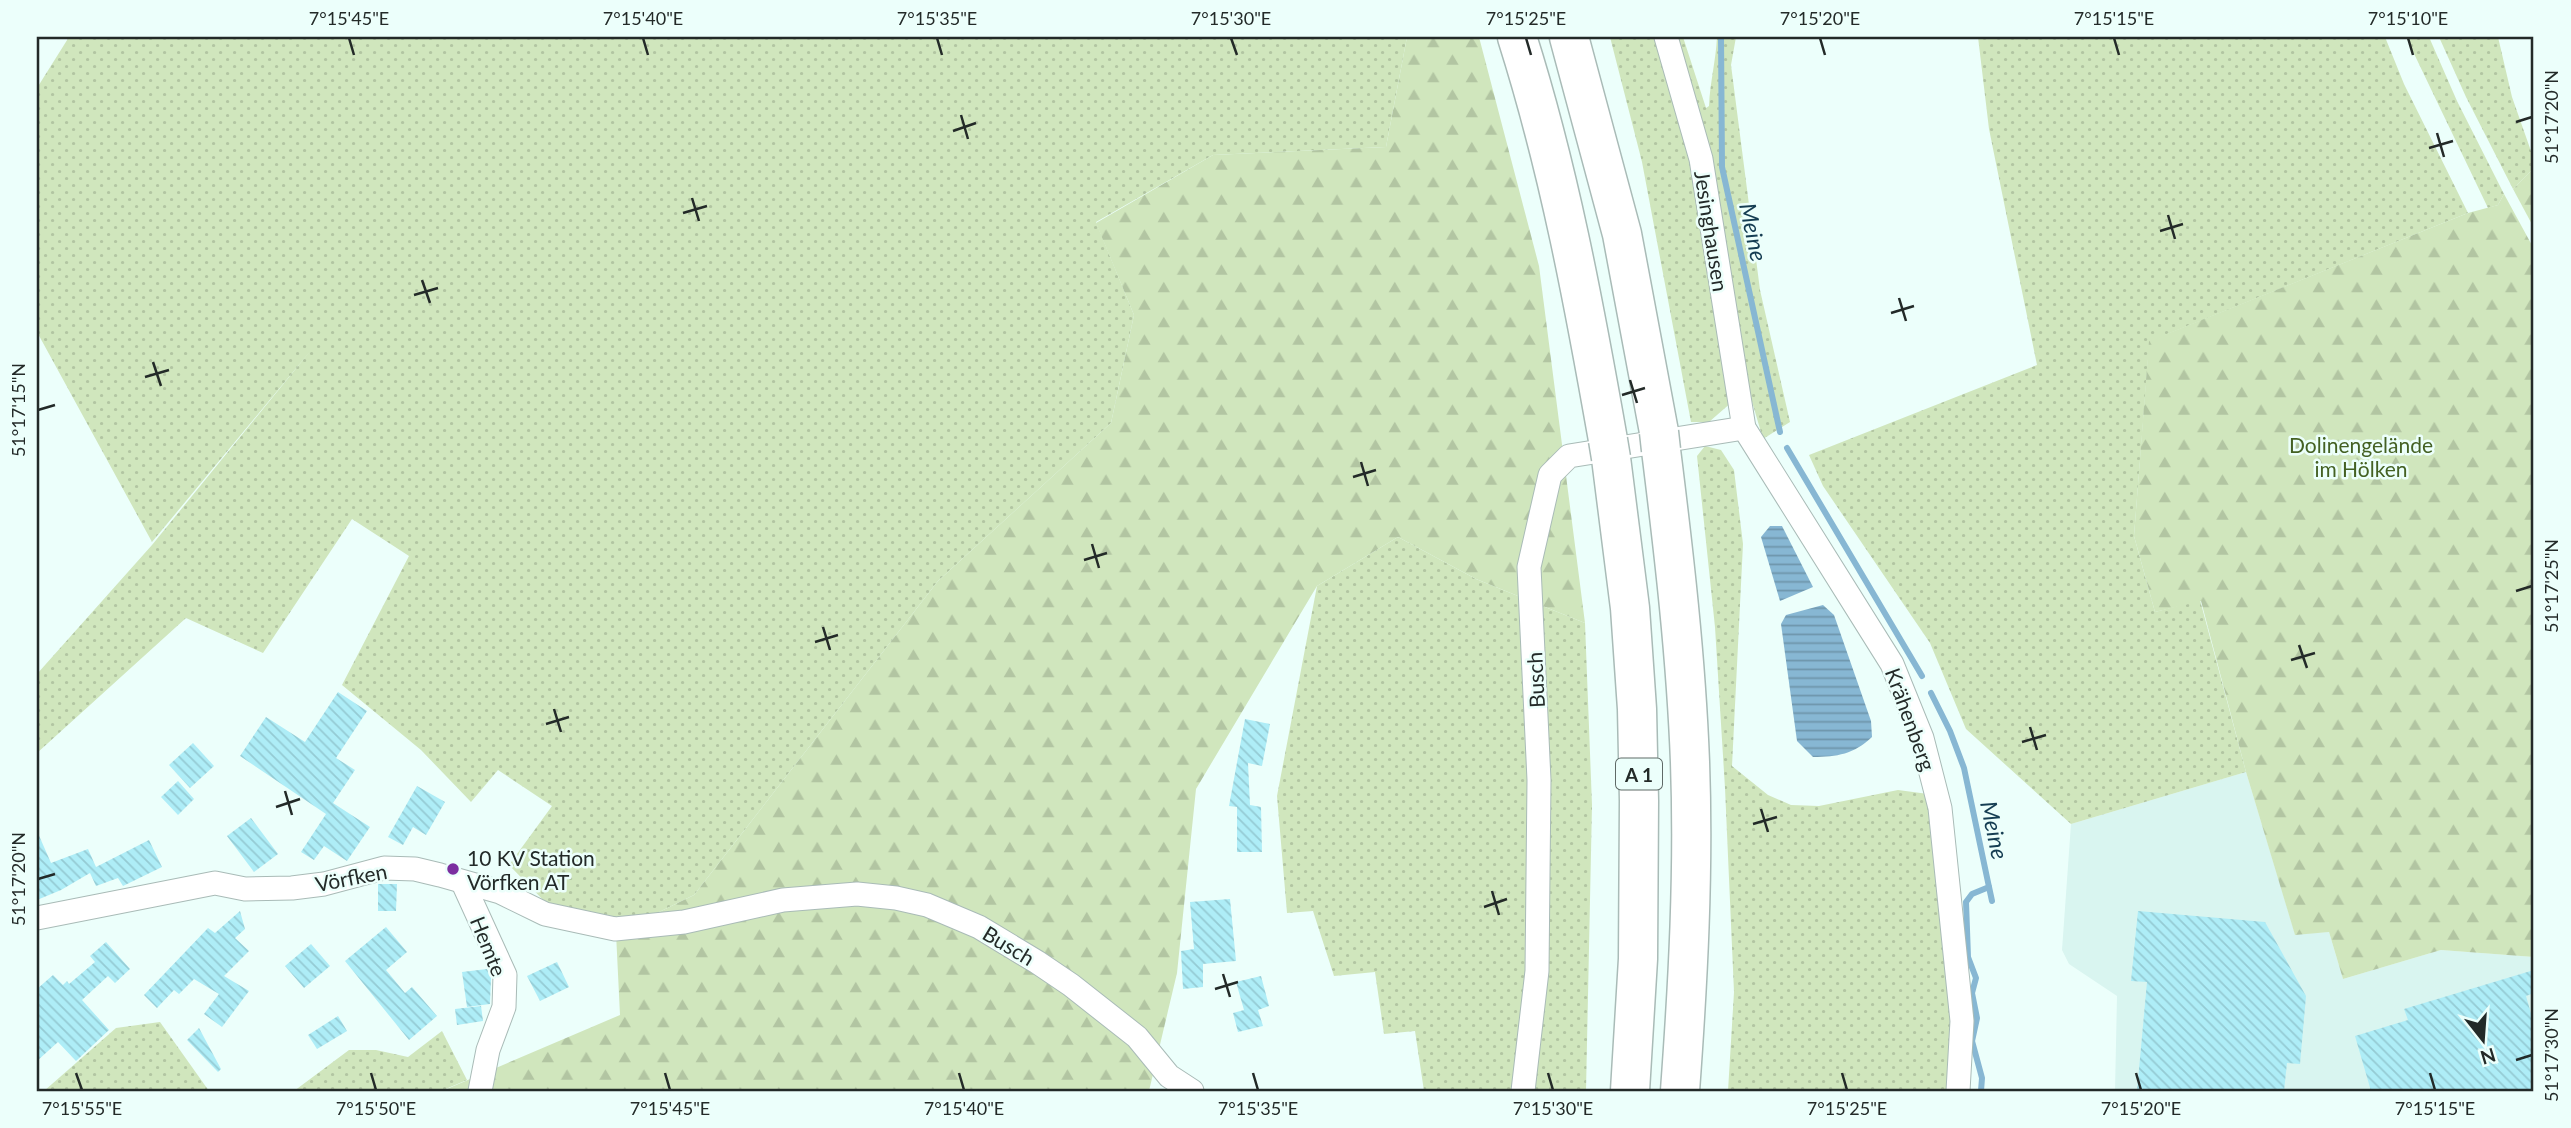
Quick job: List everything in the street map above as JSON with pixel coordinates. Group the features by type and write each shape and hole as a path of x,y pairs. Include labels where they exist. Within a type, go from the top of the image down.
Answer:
{"highway":[{"name":"A 1","path":"1517,37 1538,104 1577,264 1609,449 1630,608 1638,749 1638,959 1630,1091"},
{"name":"A 1","path":"1569,37 1622,234 1660,441 1677,582 1690,762 1690,912 1680,1091"}],"street":[{"name":"Jesinghausen","path":"1666,37 1701,159 1744,428"},
{"name":"Busch","path":"1522,1091 1537,971 1539,780 1529,567 1550,475 1569,456 1744,428"},
{"name":"Krähenberg","path":"1744,428 1892,664 1922,738 1940,808 1962,1021 1958,1091"},
{"name":"Vörfken","path":"37,918 215,883 245,889 292,888 324,884 384,868 415,869 500,892 545,914 615,929 684,922 783,900"},
{"name":"Hemte","path":"463,883 505,975 505,1007 488,1050 480,1091"},
{"name":"Busch","path":"783,900 857,894 896,898 927,905 979,927 1071,985 1136,1037 1169,1076 1192,1091"}],"shaded area":[{"path":"2246,772 2295,934 2329,932 2343,979 2441,950 2534,957 2534,1091 2115,1091 2117,996 2069,964 2062,950 2071,824"}],"green space":[{"path":"69,37 1407,37 1386,147 1213,155 1096,222 1134,315 1111,423 938,581 694,895 616,933 549,906 509,865 552,806 498,770 471,802 421,750 342,685 409,556 352,519 263,653 186,618 37,753 37,674 152,545 312,349 152,542 37,332 37,88"},
{"path":"1407,37 1479,37 1539,266 1585,623 1476,579 1398,537 1317,586 1196,789 1177,973 1149,1091 442,1091 620,1015 616,933 694,895 938,581 1111,423 1134,315 1096,223 1213,155 1386,147"},
{"path":"1610,37 1683,37 1706,108 1709,106 1717,37 1736,37 1731,65 1760,290 1790,422 1763,439 1748,388 1709,422 1691,422 1642,162"},
{"path":"1978,37 2385,37 2404,84 2468,213 2165,335 2148,359 2134,536 2155,612 2200,600 2246,772 2071,824 1966,729 1930,643 1823,486 1809,455 2037,365 1989,129"},
{"path":"2406,37 2429,37 2457,101 2504,194 2498,205 2488,208"},
{"path":"2439,37 2498,37 2512,97 2534,155 2534,168 2513,189 2466,97"},
{"path":"2534,168 2534,228 2513,189"},
{"name":"Dolinengelände im Hölken","path":"2504,194 2534,249 2534,957 2441,950 2343,979 2329,932 2295,935 2246,772 2201,601 2155,612 2134,536 2149,341 2468,213 2498,205"},
{"path":"1705,446 1721,450 1734,470 1743,544 1732,766 1768,795 1791,805 1819,806 1898,790 1928,794 1952,1025 1949,1091 1728,1091 1734,992 1715,627 1697,456"},
{"path":"1398,537 1476,579 1585,623 1592,805 1586,1091 1424,1091 1415,1031 1384,1034 1375,972 1334,976 1313,911 1287,913 1277,796 1317,586"},
{"path":"160,1022 209,1091 44,1091 116,1028"},
{"path":"442,1031 467,1080 441,1091 294,1091 349,1050 376,1050 408,1057"}],"water":[{"path":"1770,526 1782,526 1813,587 1780,601 1761,537"},
{"path":"1823,605 1834,615 1871,721 1872,737 1845,753 1813,757 1797,741 1781,624 1786,615"}],"building":[{"path":"338,692 367,711 336,758 355,770 333,803 370,827 347,861 324,846 314,860 301,852 326,814 240,756 266,717 305,742"},
{"path":"1245,719 1270,724 1262,766 1248,763 1250,805 1261,807 1262,852 1237,852 1237,807 1229,806"},
{"path":"193,743 214,766 190,788 169,765"},
{"path":"178,781 194,799 178,815 161,797"},
{"path":"417,786 445,802 426,835 413,827 403,845 388,837"},
{"path":"251,818 278,854 254,872 227,836"},
{"path":"37,831 51,863 88,849 96,867 149,840 162,867 123,886 118,878 96,886 90,873 37,900"},
{"path":"378,884 397,884 396,911 378,911"},
{"path":"1230,899 1236,961 1203,964 1203,987 1183,989 1181,951 1194,949 1190,902"},
{"path":"240,911 245,929 235,938 249,951 224,976 249,991 222,1027 204,1014 219,994 194,979 179,994 174,990 157,1008 144,995 208,928 215,933"},
{"path":"2138,911 2265,922 2306,996 2300,1064 2287,1063 2284,1091 2137,1091 2147,982 2131,981"},
{"path":"386,927 407,952 386,970 405,993 412,987 437,1016 409,1040 345,961"},
{"path":"106,942 130,969 115,983 108,976 82,1000 109,1030 76,1061 58,1042 37,1061 37,989 53,975 63,985 67,981 69,984 95,962 90,956"},
{"path":"311,944 330,966 304,988 285,966"},
{"path":"557,962 569,987 540,1001 527,976"},
{"path":"487,969 491,978 490,1004 467,1007 462,972"},
{"path":"2534,970 2534,993 2526,996 2534,1024 2534,1091 2371,1091 2355,1036 2408,1020 2404,1009"},
{"path":"1261,976 1269,1006 1258,1010 1263,1026 1238,1032 1233,1013 1244,1010 1236,982"},
{"path":"481,1006 483,1021 457,1025 455,1009"},
{"path":"338,1016 347,1031 317,1049 308,1035"},
{"path":"199,1028 221,1069 218,1072 187,1040"}],"waterway":[{"name":"Meine","path":"1721,37 1722,167 1780,432"},
{"name":"Meine","path":"1787,448 1922,676"},
{"name":"Meine","path":"1931,693 1964,768 1989,887 1972,894 1966,902 1968,957 1976,978 1972,993 1977,1018 1972,1041 1982,1078 1981,1091"},
{"path":"1989,887 1992,901"}],"place":[{"name":"10 KV Station Vörfken AT","path":"453,869"}]}
